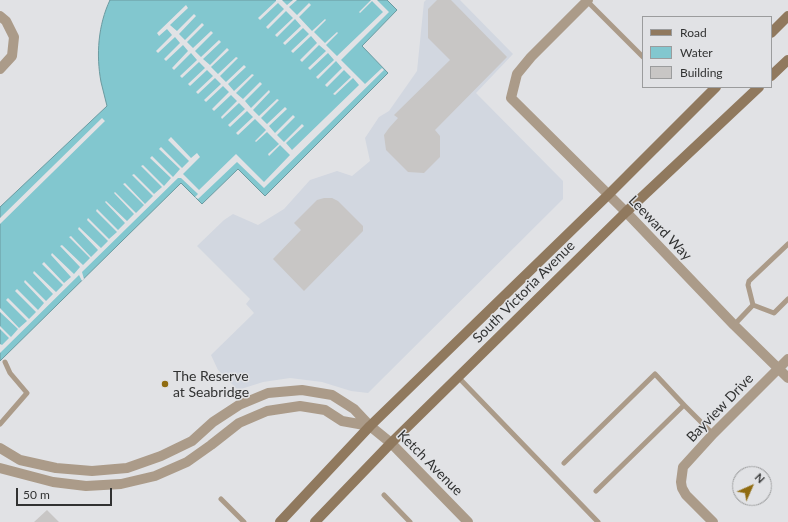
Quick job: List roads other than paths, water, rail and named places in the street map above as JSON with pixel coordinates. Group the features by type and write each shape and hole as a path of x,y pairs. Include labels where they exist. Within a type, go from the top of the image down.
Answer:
{"main road":[{"path":"772,31 788,16"},
{"path":"772,75 788,60"},
{"name":"South Victoria Avenue","path":"280,522 370,426 608,195 715,88"},
{"name":"South Victoria Avenue","path":"315,522 458,377 626,212 758,88"}],"street":[{"name":"Leeward Way","path":"588,0 531,57 517,74 511,98 626,212 734,325 788,378"},
{"path":"0,16 6,21 14,37 12,56 0,69"},
{"name":"Bayview Drive","path":"713,522 686,495 682,488 681,482 683,467 713,434 788,359"},
{"name":"Ketch Avenue","path":"0,448 20,460 56,468 92,471 127,468 161,456 192,441 213,422 239,405 268,394 302,390 332,395 354,409 468,522"},
{"path":"0,468 53,482 86,486 122,484 155,476 187,462 239,423 267,411 300,406 325,410 342,421 370,426"}],"lane":[{"path":"588,0 642,56"},
{"path":"753,305 748,285 749,281 788,244"},
{"path":"753,305 774,313 788,299"},
{"path":"734,325 753,305"},
{"path":"0,424 26,393 10,373 5,362"},
{"path":"564,463 655,374 713,434"},
{"path":"458,377 598,522"},
{"path":"596,491 684,405"},
{"path":"384,496 410,522"},
{"path":"221,499 244,522"}],"water":[{"path":"110,0 387,0 397,10 362,46 388,73 265,196 238,169 202,204 181,183 0,361 0,207 107,106 99,72 98,51 103,20"}],"place":[{"name":"The Reserve at Seabridge","path":"165,384"}]}
